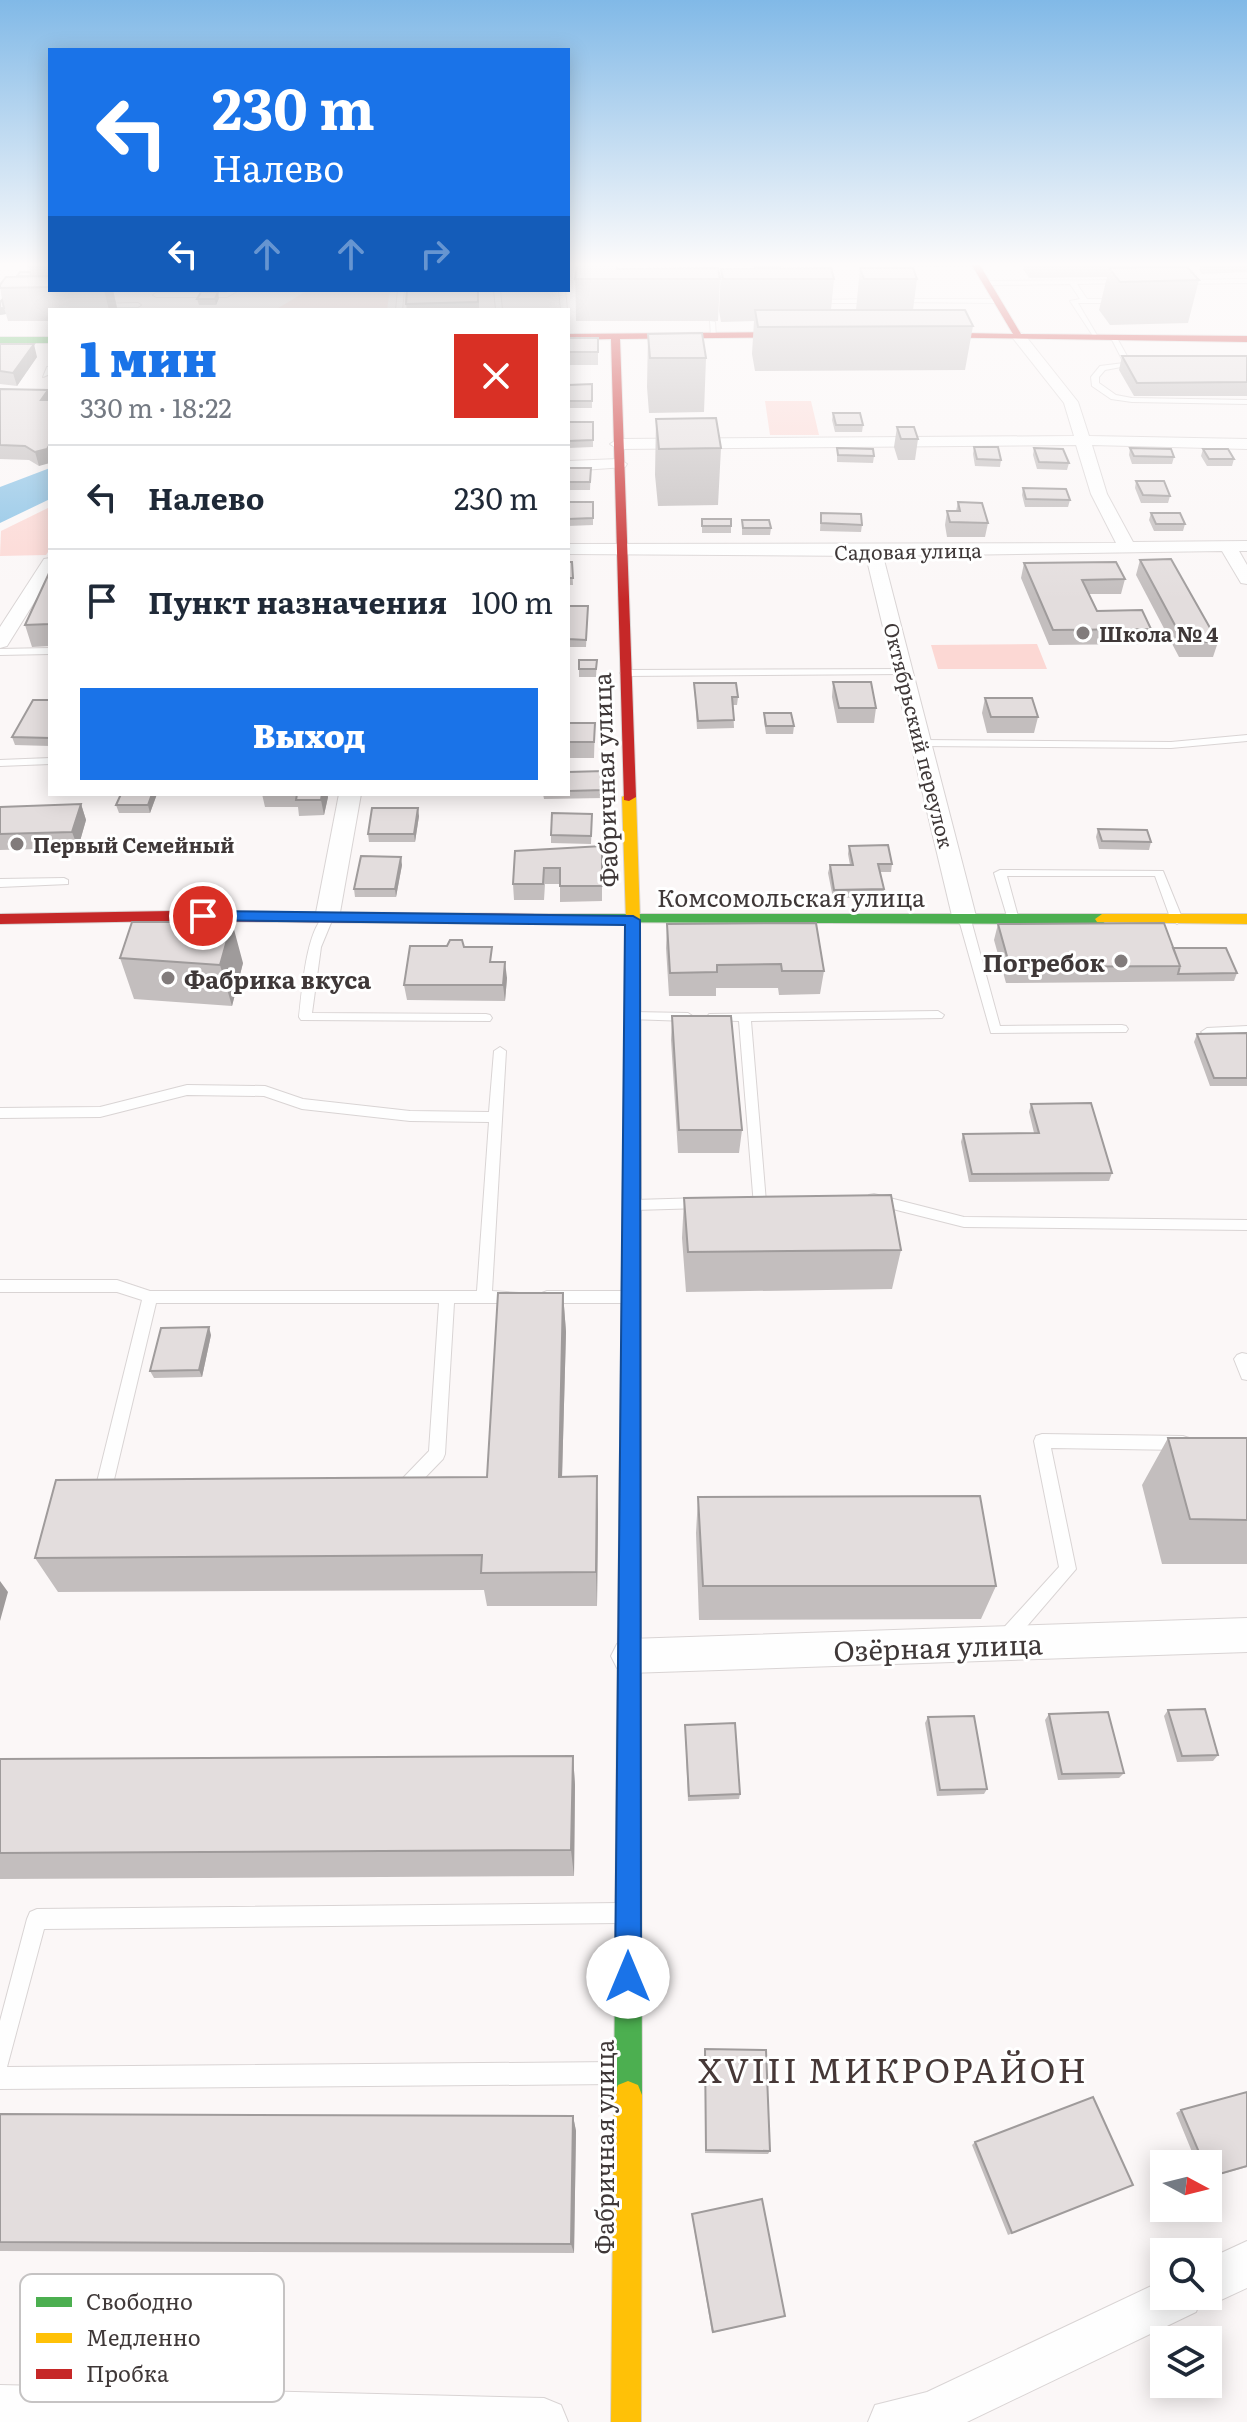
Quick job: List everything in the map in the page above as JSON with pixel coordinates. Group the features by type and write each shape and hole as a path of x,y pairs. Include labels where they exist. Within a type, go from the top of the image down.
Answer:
{"street":[{"name":"Фабричная улица","path":"616,375 633,920 626,2422"},
{"path":"1049,375 1071,402 1099,494 1127,547"},
{"path":"618,444 1082,441 1247,444"},
{"path":"570,466 619,464"},
{"path":"1227,546 1247,579"},
{"name":"Садовая улица","path":"570,549 873,551 1247,546"},
{"name":"Октябрьский переулок","path":"873,551 965,920"},
{"path":"0,642 48,566"},
{"path":"327,918 350,796"},
{"name":"Комсомольская улица","path":"0,919 1247,919"},
{"name":"Озёрная улица","path":"629,1656 1247,1635"},
{"path":"1222,2276 1247,2264"},
{"path":"920,2420 1151,2310"},
{"path":"0,2409 544,2422"}],"lane":[{"path":"1097,375 1095,384 1114,397 1247,402"},
{"path":"0,652 48,651"},
{"path":"625,673 904,671"},
{"path":"922,743 1171,745 1247,738"},
{"path":"0,763 48,761"},
{"path":"1013,920 1000,873 1159,873 1177,920"},
{"path":"0,883 64,882"},
{"path":"327,918 315,947 305,1017 486,1018"},
{"path":"965,920 995,1030 1122,1029"},
{"path":"632,1016 938,1015"},
{"path":"745,1018 759,1202"},
{"path":"1207,1032 1247,1030"},
{"path":"484,1298 500,1051"},
{"path":"0,1113 100,1112 187,1090 265,1091 302,1104 410,1116 496,1117"},
{"path":"854,1198 870,1198 964,1222 1247,1225"},
{"path":"743,1202 775,1201"},
{"path":"631,1205 711,1203"},
{"path":"0,1286 117,1286 150,1297 631,1297"},
{"path":"135,1489 103,1490 150,1297"},
{"path":"374,1487 406,1486 437,1454 447,1298"},
{"path":"1001,1643 1068,1569 1042,1441 1200,1444"},
{"path":"0,2060 37,1919 628,1913"},
{"path":"0,2078 627,2073"}],"shaded area":[{"path":"765,401 811,401 819,435 770,435"},
{"path":"48,508 46,555 0,556 1,531"},
{"path":"1037,644 1047,669 938,669 931,645"}],"water":[{"path":"48,469 48,500 0,523 0,487"}],"building":[{"path":"1133,375 1247,375 1247,382 1137,383"},
{"path":"592,384 592,401 570,401 570,385"},
{"path":"0,389 48,390 41,400 48,400 47,449 35,452 25,446 0,445"},
{"path":"833,413 860,413 863,425 836,425"},
{"path":"716,418 721,448 659,449 656,419"},
{"path":"570,422 593,422 593,440 570,441"},
{"path":"897,427 914,427 918,439 901,439"},
{"path":"974,447 998,447 1001,460 977,459"},
{"path":"837,448 873,449 874,456 838,455"},
{"path":"1034,448 1063,449 1069,463 1039,462"},
{"path":"1130,448 1171,449 1174,457 1134,456"},
{"path":"1203,449 1228,449 1234,459 1209,459"},
{"path":"570,468 591,468 590,482 570,482"},
{"path":"1136,481 1164,481 1170,496 1143,495"},
{"path":"1023,488 1066,489 1070,500 1026,499"},
{"path":"570,502 593,502 593,518 570,519"},
{"path":"958,502 982,503 988,523 950,522 947,511 960,511"},
{"path":"821,513 861,514 862,525 821,523"},
{"path":"1151,513 1180,513 1185,524 1156,524"},
{"path":"702,519 731,519 731,526 702,526"},
{"path":"742,520 769,520 771,528 743,528"},
{"path":"1171,559 1218,642 1184,642 1140,560"},
{"path":"1116,562 1125,579 1082,580 1097,611 1142,610 1151,629 1053,630 1024,563"},
{"path":"48,575 48,624 25,625"},
{"path":"570,606 588,606 586,640 570,639"},
{"path":"579,660 597,660 596,669 579,669"},
{"path":"833,682 871,682 876,708 839,708"},
{"path":"694,683 736,683 738,697 732,697 734,720 698,721"},
{"path":"985,698 1032,698 1038,717 991,717"},
{"path":"33,700 48,700 48,738 12,737"},
{"path":"764,713 791,713 794,726 766,726"},
{"path":"570,723 595,723 594,742 570,742"},
{"path":"604,771 604,790 570,791 570,772"},
{"path":"120,796 151,796 148,805 116,805"},
{"path":"297,796 322,796 321,800 296,800"},
{"path":"81,804 72,832 0,834 0,807"},
{"path":"372,808 418,808 414,834 368,834"},
{"path":"552,813 592,814 591,836 551,835"},
{"path":"1098,829 1147,830 1151,842 1102,841"},
{"path":"888,845 892,864 878,864 884,889 834,890 830,865 853,865 849,846"},
{"path":"602,846 602,886 560,886 560,868 544,868 543,884 513,884 515,851"},
{"path":"361,856 401,857 395,889 354,889"},
{"path":"132,922 232,922 220,965 120,958"},
{"path":"816,923 824,971 782,971 781,964 717,965 717,972 670,973 667,924"},
{"path":"1164,923 1180,966 1010,967 998,924"},
{"path":"450,940 462,940 464,947 492,947 490,962 505,962 503,985 404,985 410,946 447,946"},
{"path":"1173,948 1226,948 1237,973 1178,974 1180,966"},
{"path":"672,1016 731,1016 742,1130 679,1130"},
{"path":"1247,1033 1247,1078 1214,1078 1197,1034"},
{"path":"1091,1103 1112,1173 972,1174 963,1134 1039,1133 1031,1104"},
{"path":"891,1195 901,1250 688,1252 684,1198"},
{"path":"498,1293 563,1293 559,1477 597,1476 596,1572 481,1573 482,1555 35,1558 56,1480 487,1477"},
{"path":"209,1327 199,1370 150,1371 161,1328"},
{"path":"1168,1438 1247,1438 1247,1520 1190,1519"},
{"path":"980,1496 996,1586 703,1586 698,1497"},
{"path":"1205,1709 1218,1755 1182,1756 1168,1710"},
{"path":"1108,1712 1124,1773 1062,1774 1049,1714"},
{"path":"974,1716 987,1789 940,1790 928,1717"},
{"path":"735,1723 740,1794 689,1796 685,1725"},
{"path":"573,1756 571,1850 0,1853 0,1759"},
{"path":"705,2049 766,2050 770,2151 706,2150"},
{"path":"1247,2092 1247,2166 1222,2173 1222,2150 1198,2150 1181,2110"},
{"path":"1093,2097 1133,2185 1012,2233 975,2142"},
{"path":"0,2114 573,2116 571,2244 0,2242"},
{"path":"762,2199 785,2316 713,2332 692,2214"}],"traffic: fast":[{"path":"537,919 1102,919"},
{"path":"628,2095 629,1715"}],"traffic: slow":[{"path":"629,797 633,920 632,1175"},
{"path":"1102,919 1247,919"},
{"path":"626,2422 628,2095"}],"traffic: jam":[{"path":"616,375 629,797"},
{"path":"0,919 172,916 537,919"},
{"path":"629,1715 632,1175"}],"place":[{"name":"Школа № 4","path":"1083,633"},
{"name":"Первый Семейный","path":"17,844"},
{"name":"Погребок","path":"1121,961"},
{"name":"Фабрика вкуса","path":"168,978"}],"district":[{"name":"XVIII МИКРОРАЙОН","path":"893,2068"}],"route":[{"path":"203,916 633,920 628,1977"}]}
